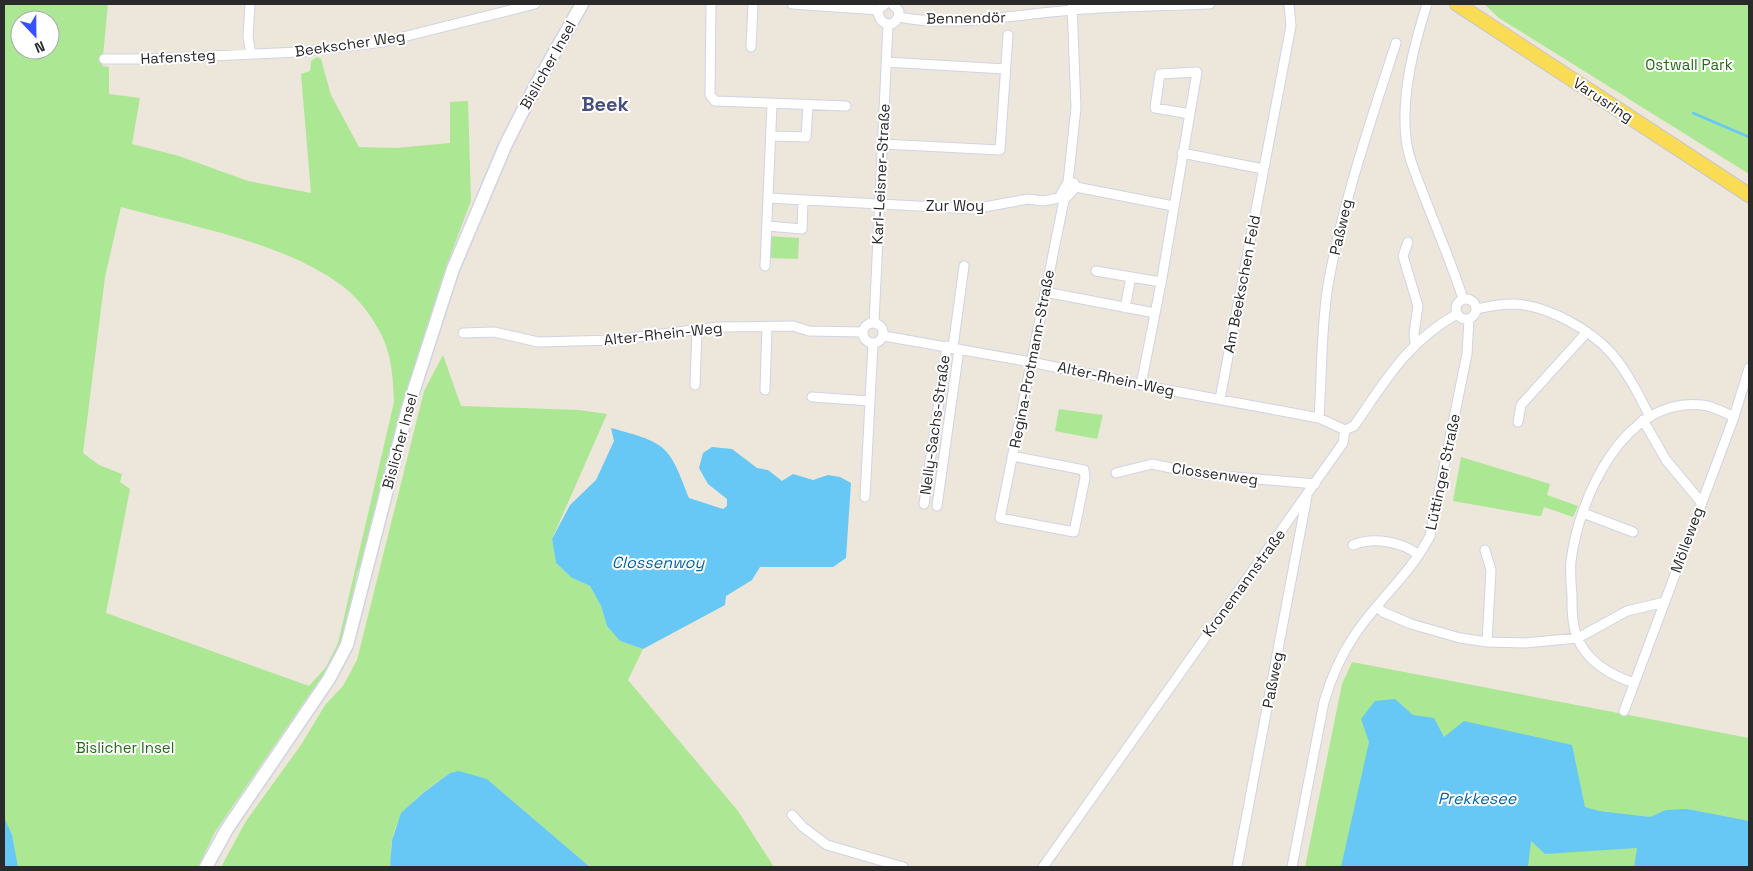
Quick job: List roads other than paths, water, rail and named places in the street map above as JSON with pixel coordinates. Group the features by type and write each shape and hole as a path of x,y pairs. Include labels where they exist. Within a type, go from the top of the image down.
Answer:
{"main road":[{"name":"Bislicher Insel","path":"206,867 227,829 329,679 347,645 408,408 453,269 506,144 535,87 582,4"},
{"name":"Varusring","path":"1457,4 1749,195"}],"street":[{"path":"250,4 248,37 251,54"},
{"name":"Beekscher Weg","path":"251,54 299,52 383,42 535,4"},
{"path":"711,4 710,95 715,101 772,105 846,106"},
{"path":"751,47 753,4"},
{"path":"792,4 881,7 878,17 882,23 888,25 895,22 899,17 897,5"},
{"name":"Bennendör","path":"899,17 938,20 1001,18 1072,7 1210,4"},
{"name":"Am Beekschen Feld","path":"1220,400 1290,26 1289,4"},
{"path":"1428,4 1419,30 1409,83 1405,116 1406,138 1412,165 1463,299"},
{"name":"Regina-Protmann-Straße","path":"1012,456 1084,470 1085,478 1074,532 1000,518 1012,456 1045,292 1062,199 1068,182 1076,108 1072,7"},
{"name":"Karl-Leisner-Straße","path":"874,323 888,25"},
{"path":"883,144 1000,150 1008,35"},
{"name":"Paßweg","path":"1319,418 1325,310 1331,269 1356,164 1396,43"},
{"name":"Hafensteg","path":"104,59 251,54"},
{"path":"886,62 1005,69"},
{"path":"1141,385 1162,282 1173,206 1190,114 1197,72 1160,74 1155,108 1190,114"},
{"path":"765,266 772,105"},
{"path":"772,136 806,137 808,106"},
{"path":"1182,153 1218,159 1263,170"},
{"path":"1068,182 1074,183 1076,187 1173,206"},
{"path":"1062,199 1076,187"},
{"name":"Zur Woy","path":"768,198 972,209 1028,199 1043,201 1062,199"},
{"path":"768,226 802,229 803,200"},
{"path":"1408,242 1403,256 1418,306 1415,343"},
{"path":"953,348 964,266"},
{"path":"1096,271 1162,282"},
{"path":"1126,308 1131,277"},
{"path":"1045,292 1156,313"},
{"path":"1463,299 1474,302 1477,309 1476,314 1469,319 1462,319 1457,314 1456,308 1463,299"},
{"path":"1477,309 1516,304 1532,307 1552,314 1587,332 1612,354 1626,374 1666,460 1701,502"},
{"name":"Kronemannstraße","path":"1043,867 1308,494 1343,443 1345,430 1354,426 1415,343 1430,330 1457,314"},
{"name":"Lüttinger Straße","path":"1292,867 1324,702 1331,679 1341,657 1355,634 1419,555 1430,536 1467,354 1469,319"},
{"path":"874,323 882,327 884,336 880,342 873,344 867,342 863,332 868,324 874,323"},
{"path":"765,390 767,326"},
{"name":"Alter-Rhein-Weg","path":"463,333 494,332 538,342 548,342 614,340 718,327 793,326 808,331 863,332"},
{"path":"695,385 698,330"},
{"path":"1518,422 1521,405 1587,332"},
{"name":"Alter-Rhein-Weg","path":"884,336 1031,362 1141,385 1319,418 1345,430"},
{"path":"865,497 873,344"},
{"name":"Nelly-Sachs-Straße","path":"924,504 953,348"},
{"name":"Nelly-Sachs-Straße","path":"937,506 953,348"},
{"name":"Mölleweg","path":"1624,711 1734,417 1749,368"},
{"path":"812,397 870,401"},
{"path":"1634,682 1605,670 1588,655 1578,638 1572,605 1571,563 1583,513 1607,460 1628,435 1646,418 1680,406 1703,405 1734,417"},
{"name":"Clossenweg","path":"1116,473 1152,464 1200,474 1314,484"},
{"name":"Paßweg","path":"1236,867 1308,494"},
{"path":"1583,513 1633,532"},
{"path":"1352,544 1366,539 1387,542 1412,549 1419,555"},
{"path":"1485,550 1491,570 1488,642"},
{"path":"1377,608 1389,615 1420,627 1460,638 1488,642 1525,643 1578,638 1627,611 1665,602"},
{"path":"792,815 803,827 827,845 903,867"}],"water":[{"name":"Clossenwoy","path":"611,428 644,438 664,449 676,467 689,498 723,509 727,506 727,499 708,484 699,468 703,453 712,447 732,449 757,468 768,470 782,481 793,474 813,480 828,475 840,477 851,483 846,558 833,567 760,567 752,580 726,596 725,605 643,649 620,641 607,626 601,606 590,586 572,578 556,563 552,539 570,505 596,480 614,441"},
{"name":"Prekkesee","path":"1395,699 1413,715 1434,718 1444,737 1464,721 1572,745 1585,807 1599,811 1650,817 1666,810 1687,809 1749,821 1749,867 1634,867 1637,848 1545,854 1531,841 1528,867 1341,867 1369,742 1361,719 1375,701"},
{"path":"459,771 487,779 590,867 390,867 392,840 401,813 423,793 450,773"},
{"path":"4,817 12,835 18,867 4,867"}],"waterway":[{"path":"1693,113 1749,137"}],"district":[{"name":"Beek","path":"605,104"}],"park label":[{"name":"Ostwall Park","path":"1689,65"}]}
